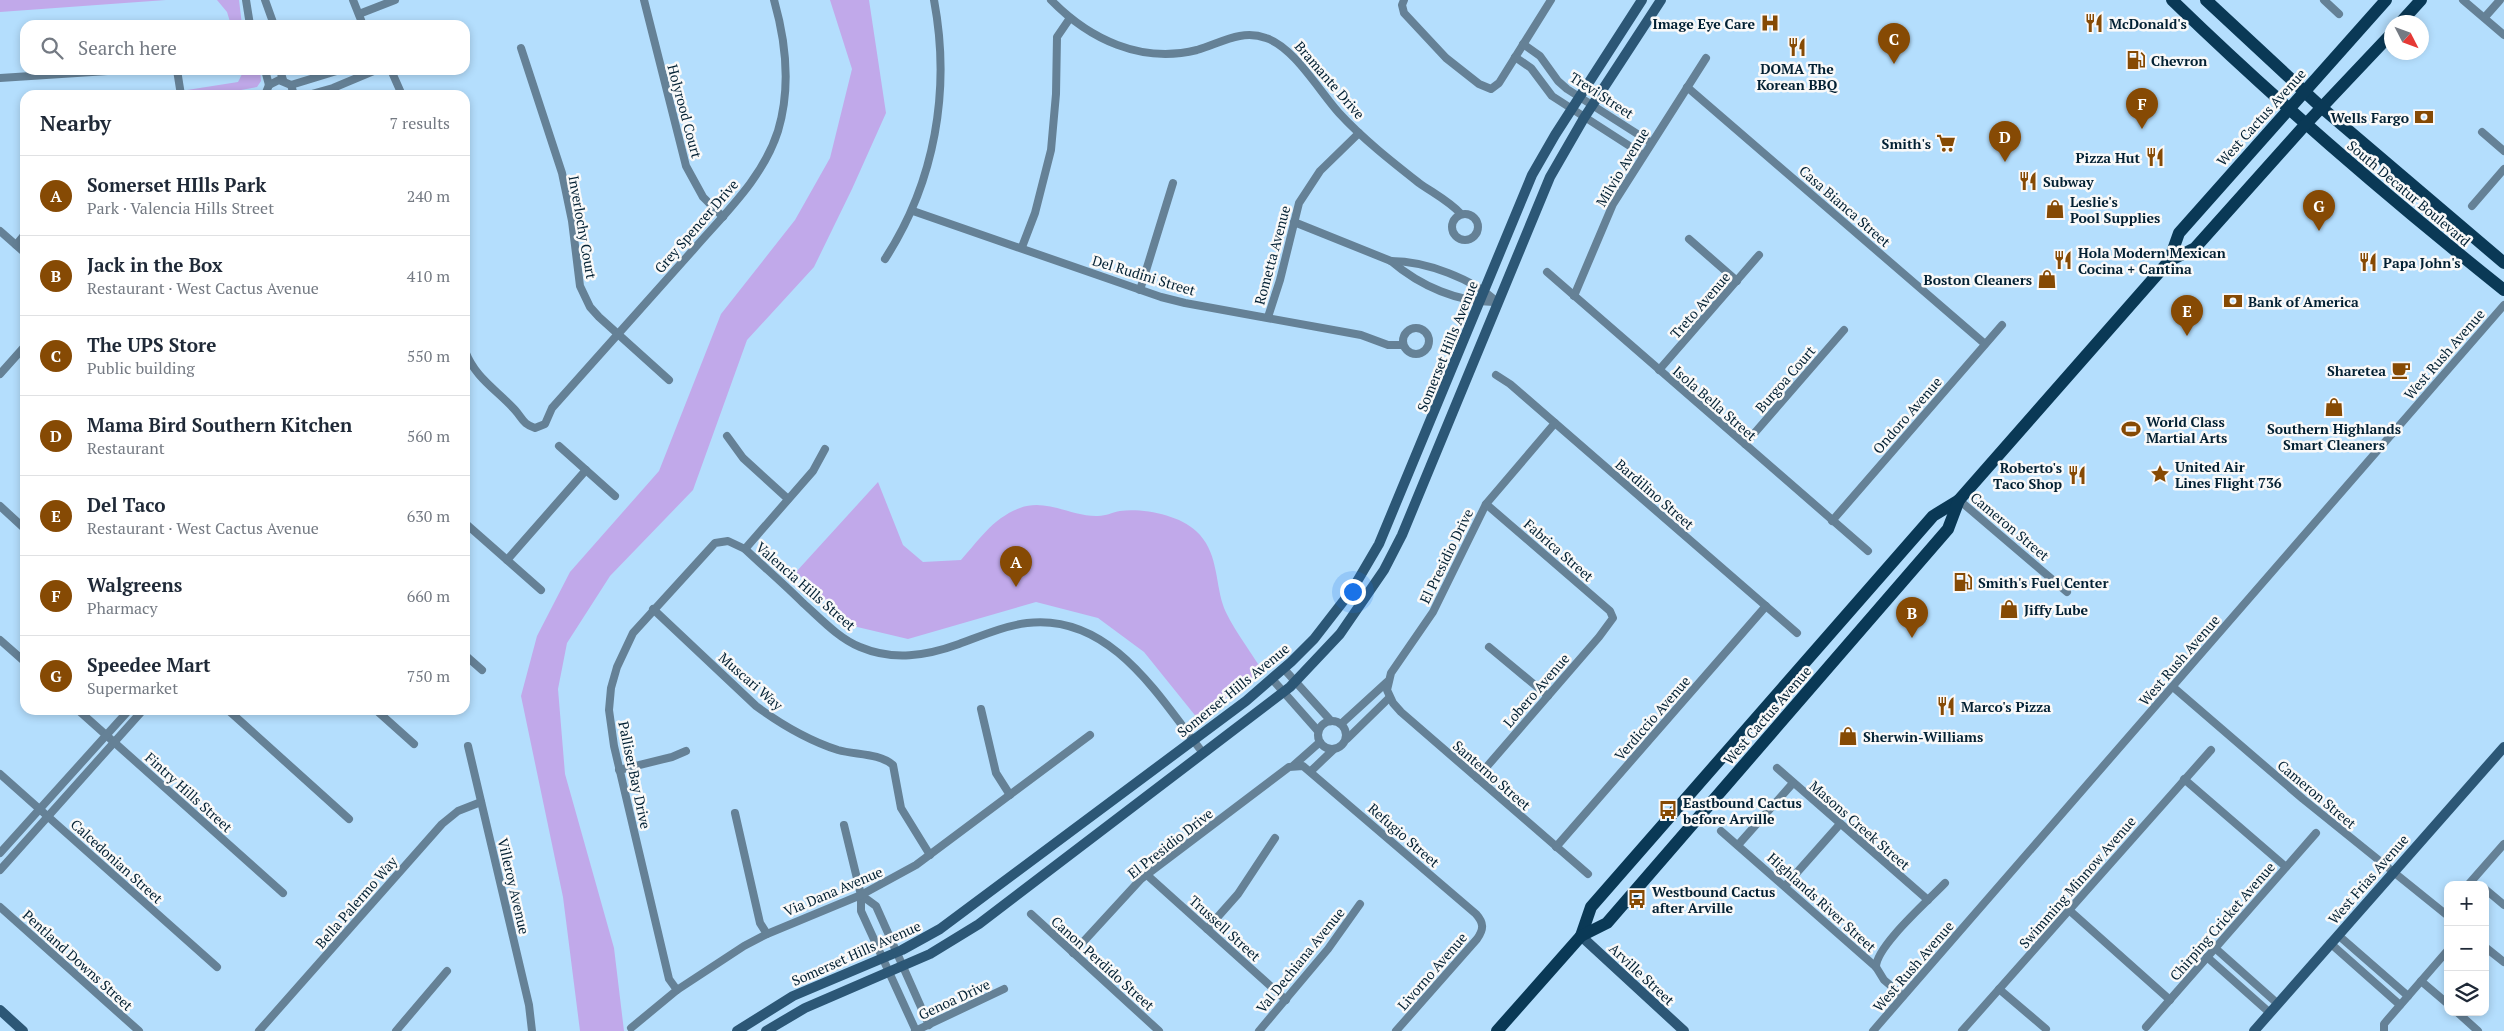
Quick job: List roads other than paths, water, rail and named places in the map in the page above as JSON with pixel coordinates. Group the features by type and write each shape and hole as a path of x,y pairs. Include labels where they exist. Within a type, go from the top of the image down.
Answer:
{"main road":[{"name":"Somerset Hills Avenue","path":"737,1031 793,996 897,952 964,914 1272,679 1284,669 1335,614 1379,544 1532,175 1579,97 1642,0"},
{"path":"766,1031 805,1008 903,967 979,924 1284,692 1340,634 1392,557 1539,200 1563,152 1661,0"},
{"name":"South Decatur Boulevard","path":"2172,0 2296,117 2394,202 2504,290"},
{"name":"South Decatur Boulevard","path":"2206,0 2313,99 2504,262"},
{"name":"West Cactus Avenue","path":"1581,936 1591,907 1933,516 1958,500 2169,261 2194,248 2296,117 2313,99 2386,0"},
{"path":"2407,15 2420,0"},
{"name":"West Cactus Avenue","path":"2169,261 2178,233 2313,99 2384,40"},
{"name":"West Cactus Avenue","path":"1497,1031 1581,936 1607,923 1948,529 1958,500"},
{"name":"West Frias Avenue","path":"2254,1031 2504,747"},
{"name":"Arville Street","path":"1581,936 1684,1031"},
{"path":"0,1010 23,1031"}],"street":[{"path":"246,0 249,20"},
{"path":"265,0 272,20"},
{"path":"354,0 361,20"},
{"path":"359,14 395,0"},
{"name":"Holyrood Court","path":"644,0 686,166 703,197 723,217"},
{"name":"Grey Spencer Drive","path":"470,361 488,387 515,410 524,424 535,428 544,424 552,408 723,217 744,192 760,168 770,150 782,115 785,94 785,54 774,0"},
{"path":"885,259 913,211 928,165 939,104 941,59 934,0"},
{"name":"Bramante Drive","path":"1051,0 1070,18 1105,41 1148,53 1166,54 1197,50 1245,34 1265,37 1275,41 1291,53 1323,94 1359,133 1461,214"},
{"path":"1403,3 1404,13 1446,58 1479,84 1491,89 1499,83 1551,0"},
{"path":"2324,0 2339,14"},
{"path":"2463,0 2504,35"},
{"path":"2484,17 2500,0"},
{"path":"1022,247 1035,213 1051,150 1056,94 1057,37 1061,28 1070,18"},
{"name":"Trevi Street","path":"1523,44 1540,56 1562,85 1650,142"},
{"name":"Inverlochy Court","path":"521,48 562,174 572,221 580,286 594,312 669,380"},
{"name":"Trevi Street","path":"1515,57 1531,68 1552,96 1642,154"},
{"name":"Milvio Avenue","path":"1574,296 1613,204 1642,154 1706,58"},
{"path":"0,78 46,75"},
{"path":"178,75 180,90"},
{"path":"266,75 269,85"},
{"path":"282,75 283,80"},
{"path":"291,85 324,75"},
{"path":"326,90 364,75"},
{"path":"393,75 400,90"},
{"path":"266,90 275,81 283,80 291,85 292,90"},
{"name":"Casa Bianca Street","path":"1687,87 1985,344"},
{"path":"2482,132 2504,151"},
{"name":"Rometta Avenue","path":"1268,316 1299,203 1312,181 1359,133"},
{"path":"2472,206 2504,170"},
{"path":"1140,290 1173,183"},
{"name":"Del Rudini Street","path":"913,211 1022,247 1140,290 1185,303 1268,316 1361,335 1388,345 1403,345"},
{"path":"1294,222 1392,261 1402,270 1444,295 1456,295 1480,303 1497,302"},
{"path":"0,231 20,249"},
{"path":"1689,239 1737,281"},
{"path":"16,245 20,240"},
{"name":"Treto Avenue","path":"1659,370 1759,255"},
{"path":"1392,261 1409,261 1454,273 1465,282 1485,290 1497,302"},
{"name":"Isola Bella Street","path":"1547,272 1868,551"},
{"name":"West Rush Avenue","path":"1872,1031 2504,305"},
{"name":"Ondoro Avenue","path":"1832,521 2002,325"},
{"name":"Burgoa Court","path":"1745,444 1844,330"},
{"path":"0,374 20,352"},
{"name":"Bardilino Street","path":"1496,375 1510,384 1797,634"},
{"name":"El Presidio Drive","path":"1347,739 1388,690 1391,673 1433,612 1486,504 1555,423"},
{"path":"727,436 743,458 788,500"},
{"path":"559,446 615,496"},
{"path":"745,549 813,471 825,448"},
{"path":"507,560 586,470"},
{"name":"Cameron Street","path":"1958,500 2067,592"},
{"name":"Fabrica Street","path":"1486,504 1610,611 1613,618"},
{"path":"0,506 20,524"},
{"path":"470,527 541,590"},
{"name":"Valencia Hills Street","path":"722,541 734,543 745,549 836,632 859,647 884,654 930,654 996,630 1029,623 1055,624 1084,631 1111,646 1133,664 1203,754"},
{"name":"Palliser Bay Drive","path":"677,990 669,979 619,770 610,727 611,688 617,667 633,633 709,547 722,541"},
{"name":"Verdiccio Avenue","path":"1556,847 1766,606"},
{"name":"Muscari Way","path":"653,609 756,706 781,723 822,745 862,756 886,759 893,765 901,808 930,854"},
{"name":"Lobero Avenue","path":"1477,778 1609,626 1613,618"},
{"path":"0,640 20,658"},
{"path":"1489,647 1548,696"},
{"path":"470,659 482,670"},
{"path":"1284,669 1331,721 1341,724 1346,729 1347,739 1342,747 1333,750 1311,771"},
{"path":"1272,679 1318,731 1320,742 1324,748 1333,750"},
{"name":"Cameron Street","path":"2173,687 2303,799 2393,873 2444,911"},
{"name":"El Presidio Drive","path":"1341,724 1388,690"},
{"name":"Santerno Street","path":"1388,690 1401,712 1588,874"},
{"path":"981,709 996,773 1010,795"},
{"name":"Fintry Hills Street","path":"84,715 283,893"},
{"path":"0,853 124,715"},
{"path":"0,870 138,715"},
{"path":"234,715 349,819"},
{"path":"382,715 414,744"},
{"path":"1318,731 1324,723 1331,721"},
{"name":"Via Dana Avenue","path":"631,1028 677,990 710,967 767,934 861,896 892,880 1090,735"},
{"name":"El Presidio Drive","path":"1073,953 1127,893 1147,874 1299,766 1320,742"},
{"name":"Villeroy Avenue","path":"468,746 530,1005 532,1031"},
{"name":"Swimming Minnow Avenue","path":"1962,1031 2212,750"},
{"path":"619,770 672,757 686,751"},
{"name":"Refugio Street","path":"1299,766 1311,771 1476,914 1483,926"},
{"name":"Masons Creek Street","path":"1776,768 1928,900"},
{"name":"Calcedonian Street","path":"0,774 217,967"},
{"path":"2184,780 2286,867"},
{"path":"1738,845 1793,782"},
{"name":"Bella Palermo Way","path":"259,1031 442,824 458,811 481,802"},
{"path":"735,812 760,923 767,934"},
{"path":"1785,886 1840,824"},
{"path":"844,825 861,896 861,911 890,972 921,1029"},
{"name":"Highlands River Street","path":"1721,831 1876,967 1884,980 1903,996"},
{"name":"Chirping Cricket Avenue","path":"2146,1027 2316,833"},
{"path":"1207,929 1238,894 1275,838"},
{"path":"2472,881 2504,844"},
{"name":"Trussell Street","path":"1147,874 1286,1000"},
{"path":"1876,967 1877,956 1946,883"},
{"path":"2489,892 2504,905"},
{"path":"861,896 876,906 897,952 921,1029"},
{"name":"Val Dechiana Avenue","path":"1259,1031 1328,949 1360,904"},
{"name":"Pentland Downs Street","path":"0,907 139,1031"},
{"path":"2069,910 2170,1000"},
{"name":"Canon Perdido Street","path":"1031,914 1159,1031"},
{"name":"Livorno Avenue","path":"1396,1031 1477,939 1483,926"},
{"path":"2338,935 2408,996"},
{"path":"2330,944 2400,1005"},
{"path":"2215,948 2278,1004"},
{"path":"2489,950 2504,962"},
{"path":"2384,1031 2384,1024 2444,955"},
{"path":"2207,957 2270,1013"},
{"path":"396,1031 447,971"},
{"path":"2421,981 2444,1001"},
{"name":"Genoa Drive","path":"921,1029 1004,989"},
{"path":"1999,989 2046,1029"},
{"path":"2461,1016 2478,1031"}],"place":[{"name":"Image Eye Care","path":"1770,23"},
{"name":"McDonald's","path":"2094,23"},
{"name":"DOMA The Korean BBQ","path":"1797,47"},
{"name":"Chevron","path":"2136,60"},
{"name":"The UPS Store","path":"1894,64"},
{"name":"Wells Fargo","path":"2424,117"},
{"name":"Walgreens","path":"2142,129"},
{"name":"Smith's","path":"1946,143"},
{"name":"Pizza Hut","path":"2155,157"},
{"name":"Mama Bird Southern Kitchen","path":"2005,162"},
{"name":"Subway","path":"2028,181"},
{"name":"Leslie's Pool Supplies","path":"2055,209"},
{"name":"Speedee Mart","path":"2319,231"},
{"name":"Hola Modern Mexican Cocina + Cantina","path":"2063,260"},
{"name":"Papa John's","path":"2368,262"},
{"name":"Boston Cleaners","path":"2047,279"},
{"name":"Bank of America","path":"2233,301"},
{"name":"Del Taco","path":"2187,336"},
{"name":"Sharetea","path":"2401,370"},
{"name":"Southern Highlands Smart Cleaners","path":"2334,407"},
{"name":"World Class Martial Arts","path":"2131,429"},
{"name":"United Air Lines Flight 736","path":"2160,474"},
{"name":"Roberto's Taco Shop","path":"2077,475"},
{"name":"Smith's Fuel Center","path":"1963,582"},
{"name":"Somerset HIlls Park","path":"1016,587"},
{"name":"Jiffy Lube","path":"2009,609"},
{"name":"Jack in the Box","path":"1912,638"},
{"name":"Marco's Pizza","path":"1946,706"},
{"name":"Sherwin-Williams","path":"1848,736"},
{"name":"Eastbound Cactus before Arville","path":"1668,810"},
{"name":"Westbound Cactus after Arville","path":"1637,899"}]}
